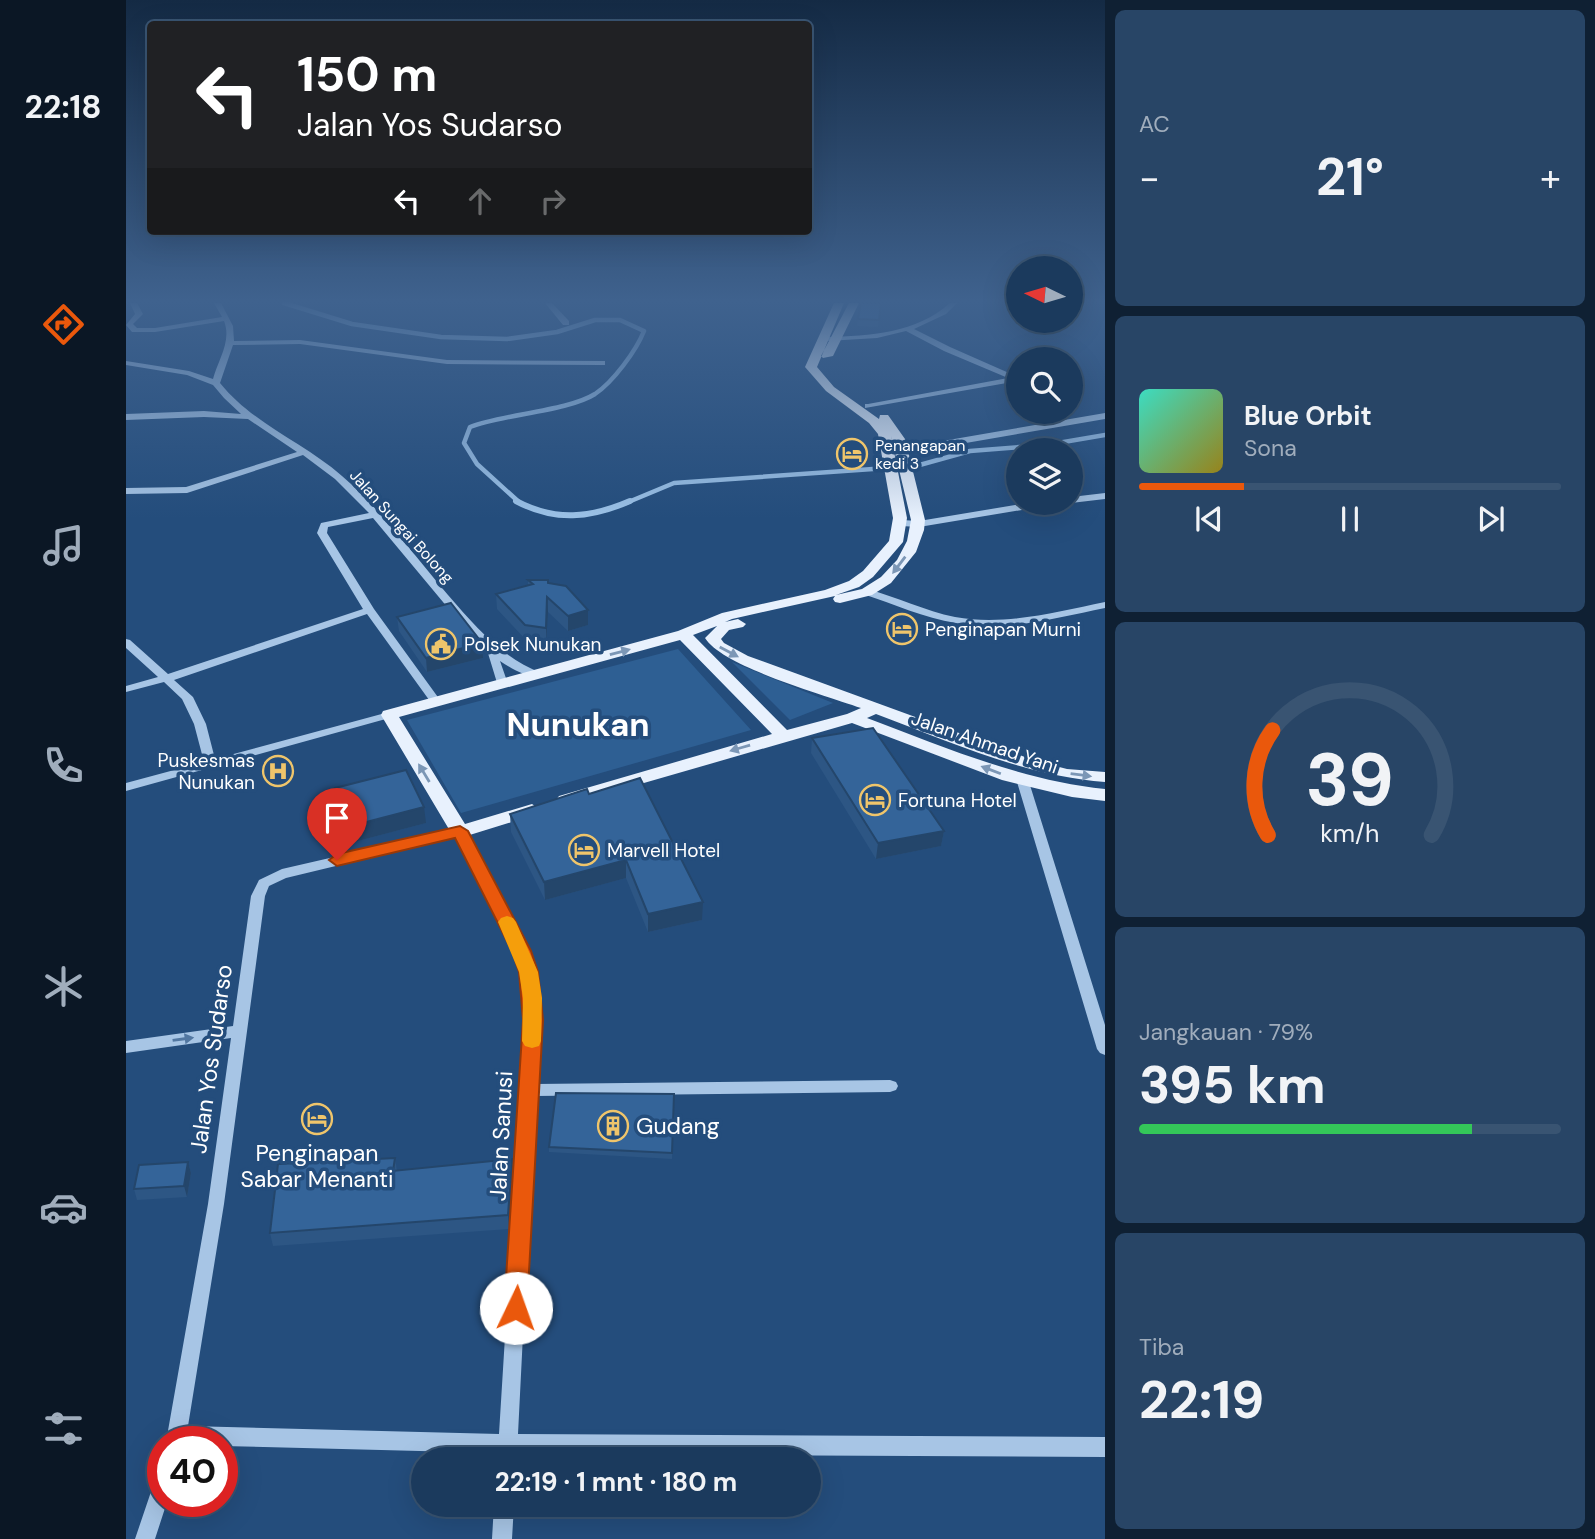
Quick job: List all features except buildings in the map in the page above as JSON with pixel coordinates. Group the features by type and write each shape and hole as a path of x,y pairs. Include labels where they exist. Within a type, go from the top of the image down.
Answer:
{"main road":[{"path":"817,375 830,389 880,427 898,454"},
{"path":"831,375 892,426 898,454 901,523 896,542 868,574 829,593 727,616 683,634 389,715 460,831 853,718 877,708"},
{"path":"867,592 890,576 914,544 919,524 900,479"},
{"name":"Jalan Ahmad Yani","path":"867,592 724,627 713,638 718,646 736,656 1030,765 1068,774 1105,777"},
{"path":"683,634 783,736"},
{"name":"Jalan Ahmad Yani","path":"853,718 1023,782 1053,790 1105,794"}],"street":[{"path":"194,375 216,383 219,375"},
{"path":"868,406 1006,381"},
{"name":"Jalan Sungai Bolong","path":"216,383 221,391 253,417 339,478 374,514 492,651 499,666 502,684"},
{"path":"126,417 204,414 253,417"},
{"path":"898,454 1105,416"},
{"path":"126,492 187,490 304,452"},
{"path":"1083,499 1105,496"},
{"path":"901,523 919,524 1006,510"},
{"path":"374,514 324,525 322,533 369,610 436,702"},
{"path":"867,592 933,614 976,622 1019,621 1105,605"},
{"path":"126,689 168,678 369,610"},
{"path":"126,642 187,696 200,724 210,761"},
{"name":"Jalan Sungai Bolong","path":"492,651 521,670 537,675"},
{"path":"126,787 210,761 389,715"},
{"path":"1023,782 1105,1049"},
{"name":"Jalan Yos Sudarso","path":"179,1426 216,1204 258,896 264,883 282,874 460,831"},
{"name":"Jalan Sanusi","path":"460,831 522,951 529,972 533,1020 507,1447"},
{"path":"126,1046 239,1031"},
{"path":"528,1090 890,1086"},
{"path":"238,1441 411,1448"},
{"path":"821,1449 1105,1447"},
{"path":"145,1539 152,1517"},
{"path":"502,1539 503,1517"}],"shaded area":[{"path":"678,649 751,730 461,813 407,720"},
{"path":"732,662 833,703 790,720"}],"waterway":[{"path":"520,503 477,464 464,443 470,427 583,400 595,394 615,375"},
{"path":"626,503 674,483 916,466 970,451 1046,445 1105,435"},
{"path":"516,501 520,503"},
{"path":"520,503 545,512 573,515 601,511 630,501"}],"slow traffic":[{"path":"507,922 529,972 533,998 532,1041"}],"place":[{"name":"Penangapan kedi 3","path":"852,454"},
{"name":"Penginapan Murni","path":"902,629"},
{"name":"Polsek Nunukan","path":"441,644"},
{"name":"Puskesmas Nunukan","path":"278,771"},
{"name":"Fortuna Hotel","path":"875,800"},
{"name":"Marvell Hotel","path":"584,850"},
{"name":"Penginapan Sabar Menanti","path":"317,1119"},
{"name":"Gudang","path":"613,1126"}],"district":[{"name":"Nunukan","path":"578,724"}],"route":[{"path":"337,860 460,831 522,951 529,972 533,1020 516,1308"}]}
